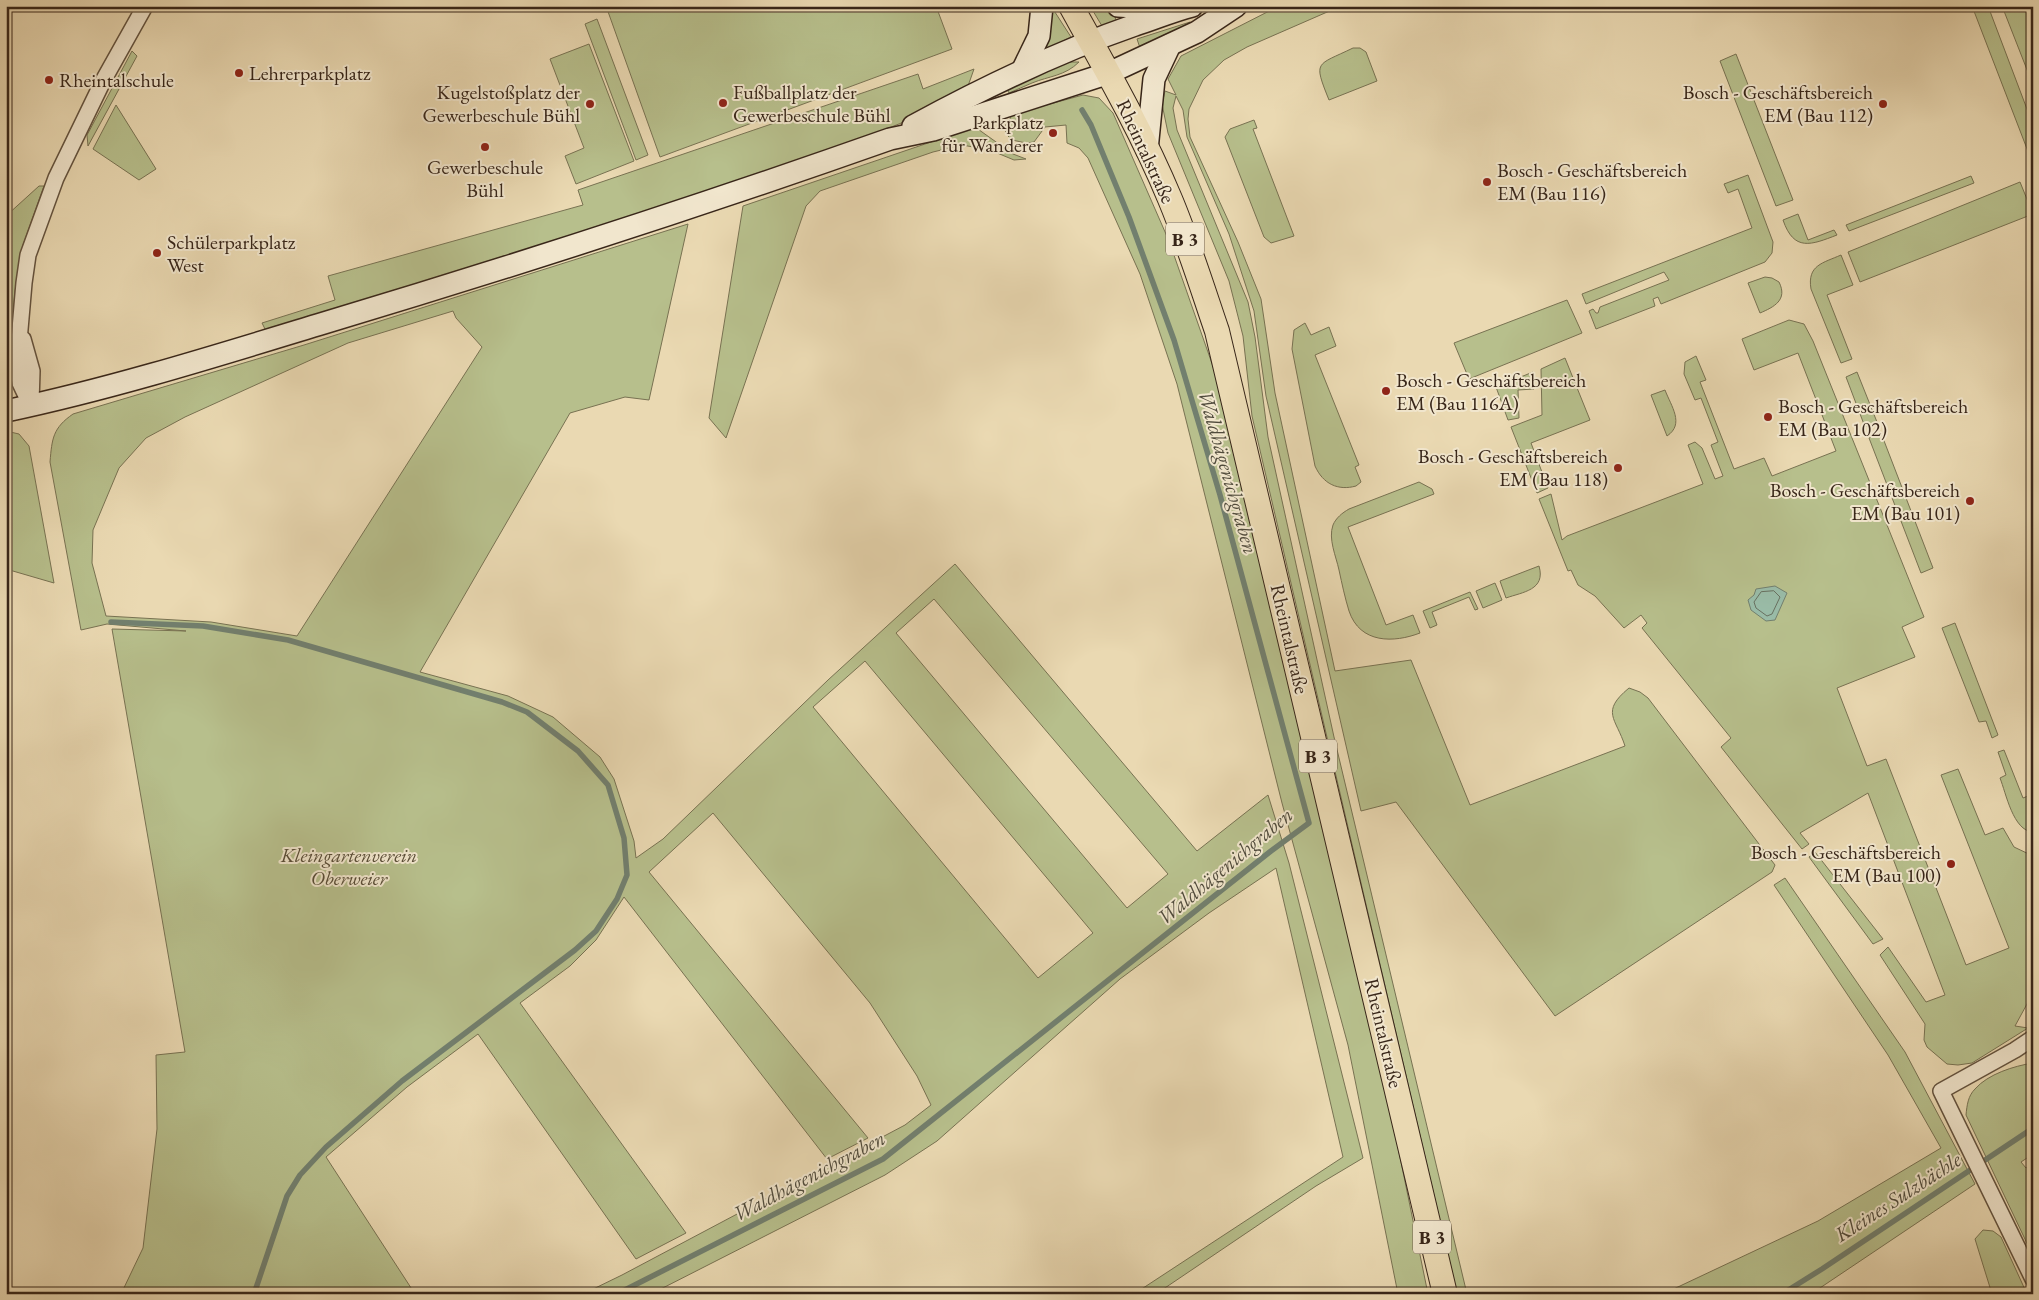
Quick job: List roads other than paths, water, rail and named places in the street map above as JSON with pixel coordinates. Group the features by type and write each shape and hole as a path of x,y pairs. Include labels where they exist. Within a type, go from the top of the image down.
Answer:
{"main road":[{"name":"Rheintalstraße","path":"1071,6 1109,73 1170,199 1217,331 1445,1294"}],"street":[{"path":"31,406 20,384 18,364 28,255 56,178 103,81 145,6"},
{"path":"1023,69 1038,36 1042,6"},
{"path":"1118,6 1185,8"},
{"path":"6,411 193,363 466,281 640,225 890,139 933,130 1109,73 1197,32 1236,6"},
{"path":"890,139 1023,69 1091,40 1185,8"},
{"path":"1147,150 1154,79 1170,45"},
{"path":"2033,1038 2016,1050 1941,1091 2033,1279"},
{"path":"2016,1050 2033,1053"}],"water":[{"path":"1775,586 1787,593 1775,620 1766,621 1751,610 1748,600 1754,595 1756,589"}],"waterway":[{"name":"Waldhägenichgraben","path":"617,1294 883,1159 1271,851 1309,823 1220,495 1174,340 1129,217 1091,125 1082,110"},
{"path":"111,622 203,626 288,640 502,702 527,712 578,751 608,785 624,838 627,875 617,899 596,931 575,950 402,1081 326,1147 300,1175 287,1196 254,1294"},
{"name":"Kleines Sulzbächle","path":"1782,1294 2033,1128"}],"place":[{"name":"Lehrerparkplatz","path":"239,73"},
{"name":"Rheintalschule","path":"49,80"},
{"name":"Fußballplatz der Gewerbeschule Bühl","path":"723,103"},
{"name":"Kugelstoßplatz der Gewerbeschule Bühl","path":"590,104"},
{"name":"Bosch - Geschäftsbereich EM (Bau 112)","path":"1883,104"},
{"name":"Parkplatz für Wanderer","path":"1053,133"},
{"name":"Gewerbeschule Bühl","path":"485,147"},
{"name":"Bosch - Geschäftsbereich EM (Bau 116)","path":"1487,182"},
{"name":"Schülerparkplatz West","path":"157,253"},
{"name":"Bosch - Geschäftsbereich EM (Bau 116A)","path":"1386,391"},
{"name":"Bosch - Geschäftsbereich EM (Bau 102)","path":"1768,417"},
{"name":"Bosch - Geschäftsbereich EM (Bau 118)","path":"1618,468"},
{"name":"Bosch - Geschäftsbereich EM (Bau 101)","path":"1970,501"},
{"name":"Bosch - Geschäftsbereich EM (Bau 100)","path":"1951,864"}],"park label":[{"name":"Kleingartenverein Oberweier","path":"349,866"}]}
